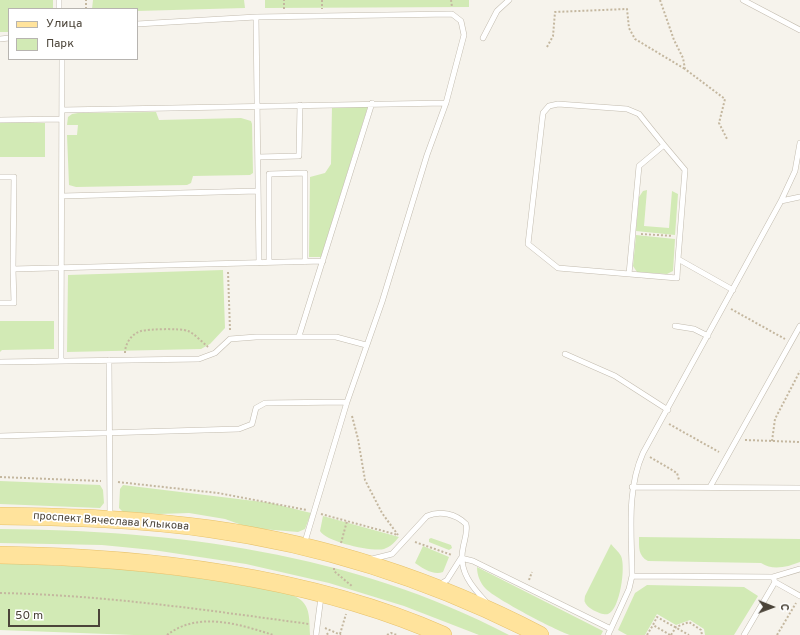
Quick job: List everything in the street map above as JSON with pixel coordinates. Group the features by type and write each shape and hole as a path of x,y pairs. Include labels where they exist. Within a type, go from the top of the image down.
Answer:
{"main road":[{"name":"проспект Вячеслава Клыкова","path":"0,516 110,519 163,523 212,529 304,547 355,560 435,588 505,617 540,635"},
{"path":"0,555 100,559 152,564 244,577 322,594 404,620 443,635"}],"lane":[{"path":"483,38 497,11 509,0"},
{"path":"743,0 800,30"},
{"path":"138,24 256,17 452,14 461,21 464,35 446,103 347,402 304,547"},
{"path":"256,17 259,263"},
{"path":"61,361 62,60"},
{"path":"62,110 372,103 446,103"},
{"path":"299,336 372,103"},
{"path":"558,104 628,109 639,114 664,145 685,170 677,278 558,268 528,244 542,114 549,106 558,104"},
{"path":"258,157 299,156 300,105"},
{"path":"0,120 62,119"},
{"path":"608,635 629,590 632,576 632,486 635,469 642,453 668,410 782,202 795,171 800,144"},
{"path":"630,274 639,166 664,145"},
{"path":"269,262 269,174 305,173 305,262"},
{"path":"0,178 14,177 14,303 0,303"},
{"path":"62,196 258,191"},
{"path":"782,202 800,197"},
{"path":"678,259 733,290"},
{"path":"14,269 323,261"},
{"path":"675,326 694,329 708,336"},
{"path":"710,487 800,326"},
{"path":"0,362 199,359 215,353 230,339 256,337 336,337 366,346"},
{"path":"565,354 615,376 668,410"},
{"path":"109,360 110,519"},
{"path":"0,436 239,429 252,424 256,408 265,403 347,402"},
{"path":"632,486 800,488"},
{"path":"355,560 386,557 398,548 427,516 434,513 447,513 466,524 461,558 465,573 476,590 488,604 505,617"},
{"path":"461,558 486,568 611,629"},
{"path":"435,588 447,580 461,558"},
{"path":"632,576 774,580 800,569"},
{"path":"774,580 800,596"},
{"path":"744,635 774,580"},
{"path":"316,635 322,594"}],"path":[{"path":"660,0 674,40 683,58 685,69"},
{"path":"547,47 553,36 555,12 627,9 629,28 635,39 685,69 725,99 719,123 727,138"},
{"path":"633,233 680,237"},
{"path":"228,264 230,339"},
{"path":"725,305 791,342"},
{"path":"125,360 125,346 132,337 141,331 188,331 215,353"},
{"path":"772,441 775,419 800,371"},
{"path":"0,477 110,482 218,492 274,502 399,536 382,513 365,480 358,439 347,402"},
{"path":"661,420 727,457"},
{"path":"737,440 800,442"},
{"path":"642,453 677,473 680,487"},
{"path":"0,593 58,594 169,605 317,625 341,635 353,587 334,571 347,521"},
{"path":"406,538 461,558"},
{"path":"777,635 798,601 800,602"},
{"path":"647,635 658,617 689,635"},
{"path":"167,635 190,623 209,621 245,627 273,635"},
{"path":"653,625 671,635 676,627 689,622 701,630 702,635"},
{"path":"387,635 391,633 397,635"}],"green space":[{"path":"0,0 53,0 53,8 8,8 8,32 0,32"},
{"path":"93,0 244,0 245,8 138,11 138,8 92,8"},
{"path":"265,0 469,0 469,7 265,8"},
{"path":"332,106 368,106 321,257 309,257 310,177 325,173 331,164"},
{"path":"156,112 159,120 241,118 251,121 253,173 250,175 193,176 191,183 187,185 76,187 69,185 67,135 77,135 78,125 67,125 68,117 72,114 78,113"},
{"path":"0,122 45,123 45,157 0,157"},
{"path":"647,190 644,226 669,228 672,191 678,194 675,235 636,231 639,197 643,191"},
{"path":"636,235 675,239 673,271 667,274 637,272 633,266"},
{"path":"223,270 225,328 210,344 201,349 67,352 68,275"},
{"path":"0,321 54,321 54,349 2,350 0,352"},
{"path":"0,481 100,485 103,490 104,503 100,508 0,504"},
{"path":"123,485 271,503 311,513 305,529 298,532 250,528 225,519 189,513 159,514 123,512 119,508 120,489"},
{"path":"323,516 399,537 384,549 378,550 360,548 331,539 324,535 320,531"},
{"path":"0,529 65,530 131,534 196,541 261,552 325,566 388,584 449,607 509,635 479,635 404,606 329,583 246,564 153,550 102,545 0,543"},
{"path":"639,537 800,539 800,562 785,567 775,568 761,563 648,561 642,557 639,548"},
{"path":"431,538 451,545 452,548 449,550 429,542 429,539"},
{"path":"611,544 621,556 623,569 621,587 616,605 612,611 606,614 599,613 588,607 585,602 585,596"},
{"path":"423,546 449,557 443,572 432,572 415,563"},
{"path":"0,563 113,568 208,579 287,593 295,596 305,604 309,614 310,635 134,635 0,630"},
{"path":"477,567 603,631 601,635 570,635 526,614 501,600 486,589 479,579"},
{"path":"647,585 744,587 758,596 734,635 705,635 704,629 690,620 676,625 657,614 645,635 627,635 618,630 635,593"}]}
